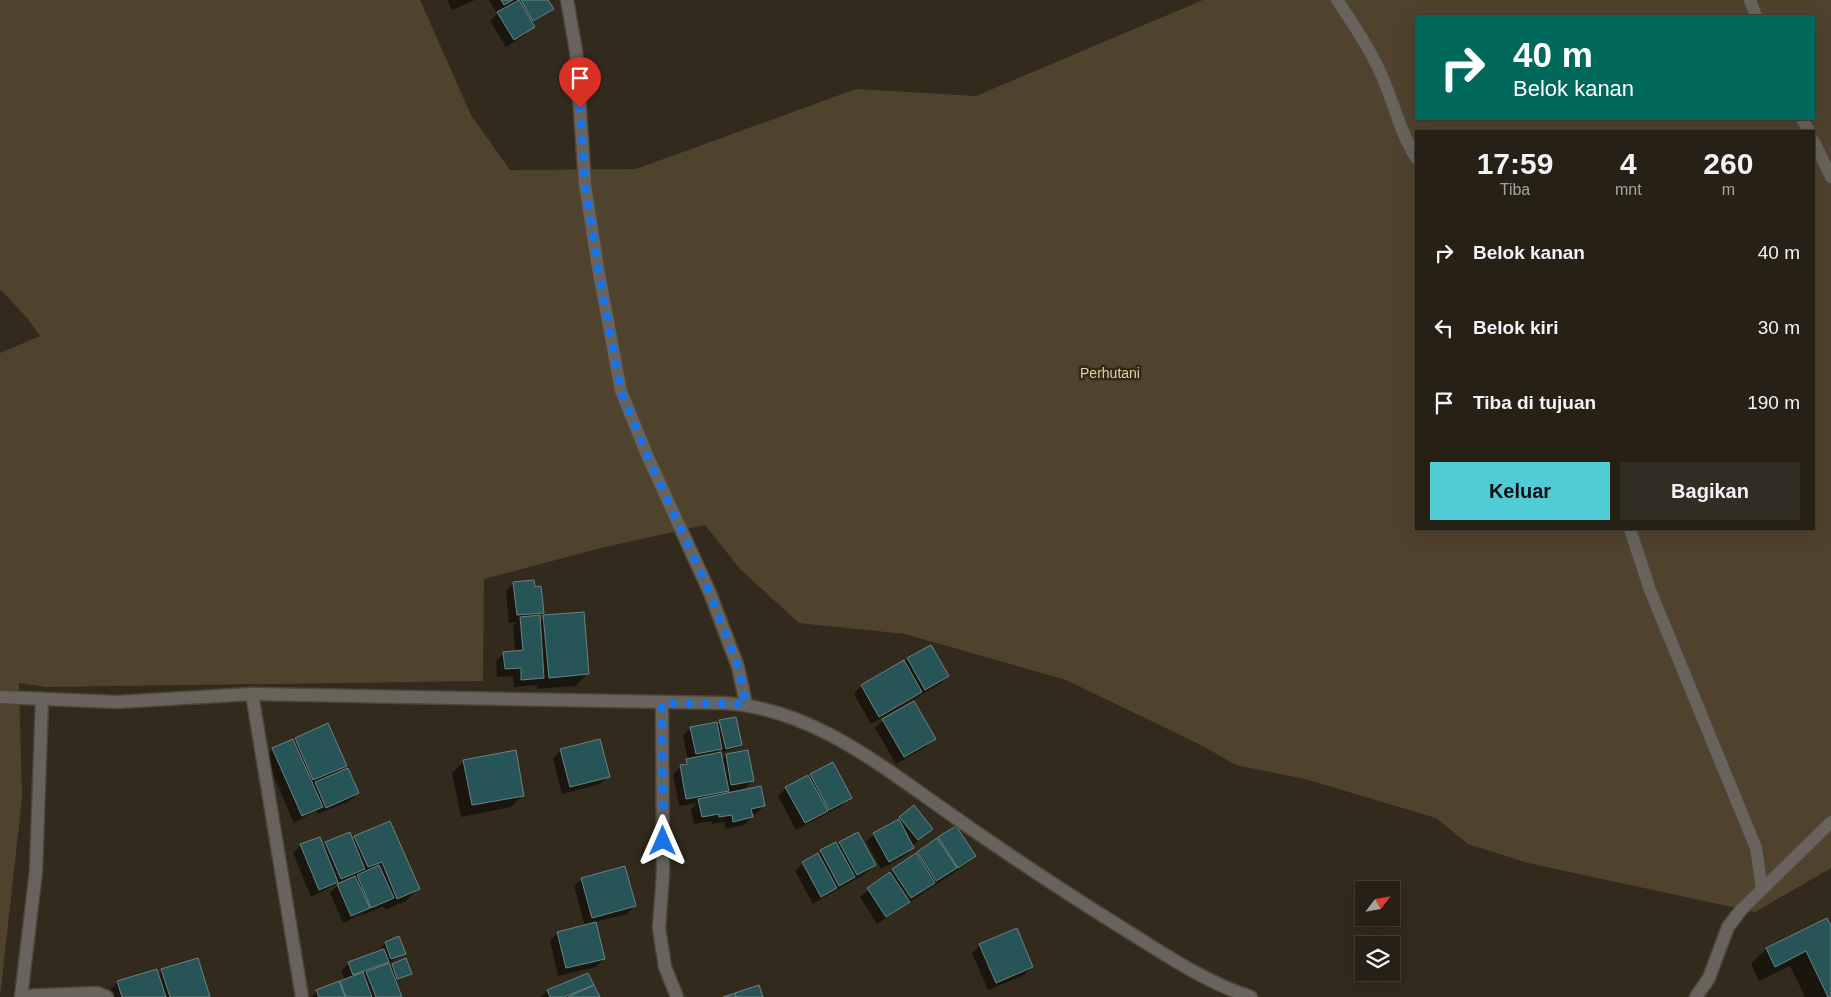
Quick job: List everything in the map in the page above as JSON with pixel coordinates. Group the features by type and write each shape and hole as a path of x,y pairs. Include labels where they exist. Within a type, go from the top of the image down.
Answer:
{"street":[{"path":"567,0 576,51 585,184 598,268 621,391 647,455 710,593 738,667 746,704"},
{"path":"1337,0 1370,49 1384,79 1404,137 1415,156"},
{"path":"1750,0 1756,15"},
{"path":"1815,144 1831,178"},
{"path":"1630,530 1650,590 1756,848 1762,889"},
{"path":"0,697 117,702 252,694 746,704 809,724 876,760 1041,878 1196,974 1251,997"},
{"path":"252,694 302,997"},
{"path":"42,699 36,871 22,997 97,993 106,997"},
{"path":"662,703 663,873 659,928 665,967 677,997"},
{"path":"1696,997 1709,978 1728,927 1741,910 1831,822"}],"green space":[{"name":"Perhutani","path":"0,0 420,0 471,115 510,170 636,169 856,89 976,96 1203,0 1831,0 1831,868 1755,912 1528,863 1468,844 1436,818 1305,779 1236,765 1203,746 1066,680 905,634 799,623 740,569 705,525 601,548 484,579 483,681 46,687 19,683 22,798 0,997 0,353 40,336 27,318 0,289"}],"building":[{"path":"501,0 513,0 504,5"},
{"path":"519,0 535,27 514,40 497,12"},
{"path":"521,0 548,0 554,9 533,21"},
{"path":"534,580 535,587 541,586 544,613 517,615 513,582"},
{"path":"584,612 589,674 549,678 543,615"},
{"path":"540,615 544,678 521,680 521,668 505,669 503,652 523,650 520,617"},
{"path":"931,645 949,676 925,690 907,658"},
{"path":"904,660 922,692 879,717 861,685"},
{"path":"914,701 936,739 904,757 882,719"},
{"path":"736,717 742,745 726,749 719,720"},
{"path":"717,722 722,749 696,754 690,727"},
{"path":"328,723 347,766 313,780 295,738"},
{"path":"293,739 323,807 302,816 272,748"},
{"path":"600,739 610,777 570,787 560,749"},
{"path":"516,750 524,796 472,805 463,760"},
{"path":"748,750 754,781 731,785 726,754"},
{"path":"721,752 729,791 686,799 680,765 687,764 686,759"},
{"path":"833,762 852,798 829,810 810,774"},
{"path":"348,768 359,793 326,808 315,782"},
{"path":"808,775 828,811 805,823 785,787"},
{"path":"761,786 765,806 751,809 753,817 733,822 732,815 719,817 719,814 702,817 698,799"},
{"path":"914,805 933,829 918,840 899,817"},
{"path":"899,819 914,848 889,862 873,833"},
{"path":"390,821 420,889 397,899 382,862 368,867 354,836"},
{"path":"956,826 976,856 958,868 938,837"},
{"path":"350,832 365,869 341,879 325,842"},
{"path":"858,832 876,865 857,875 839,842"},
{"path":"320,837 338,882 319,890 300,844"},
{"path":"937,838 957,868 936,881 917,852"},
{"path":"836,842 855,877 839,886 820,850"},
{"path":"818,853 837,888 821,897 802,862"},
{"path":"916,853 935,883 911,898 892,869"},
{"path":"379,865 394,898 371,908 357,875"},
{"path":"625,866 636,906 592,918 581,878"},
{"path":"890,872 910,902 886,917 867,888"},
{"path":"355,876 370,908 351,916 337,884"},
{"path":"1827,918 1831,927 1831,997 1828,997 1806,951 1775,967 1766,948"},
{"path":"596,922 605,959 566,968 557,932"},
{"path":"1017,928 1033,967 996,983 979,944"},
{"path":"399,936 406,954 391,959 385,942"},
{"path":"384,949 389,962 353,975 348,962"},
{"path":"198,958 210,997 170,997 161,969"},
{"path":"406,958 412,974 397,979 392,964"},
{"path":"389,963 402,997 376,997 366,972"},
{"path":"157,969 166,997 122,997 117,981"},
{"path":"363,972 372,997 346,997 340,981"},
{"path":"588,973 594,985 564,997 550,997 547,990"},
{"path":"339,981 345,997 319,997 316,990"},
{"path":"594,985 600,997 568,997"},
{"path":"759,985 763,997 736,997 735,993"},
{"path":"735,993 736,997 723,997"}],"route":[{"path":"580,108 585,184 598,268 621,391 647,455 710,593 738,667 746,704 662,703 663,841"}]}
